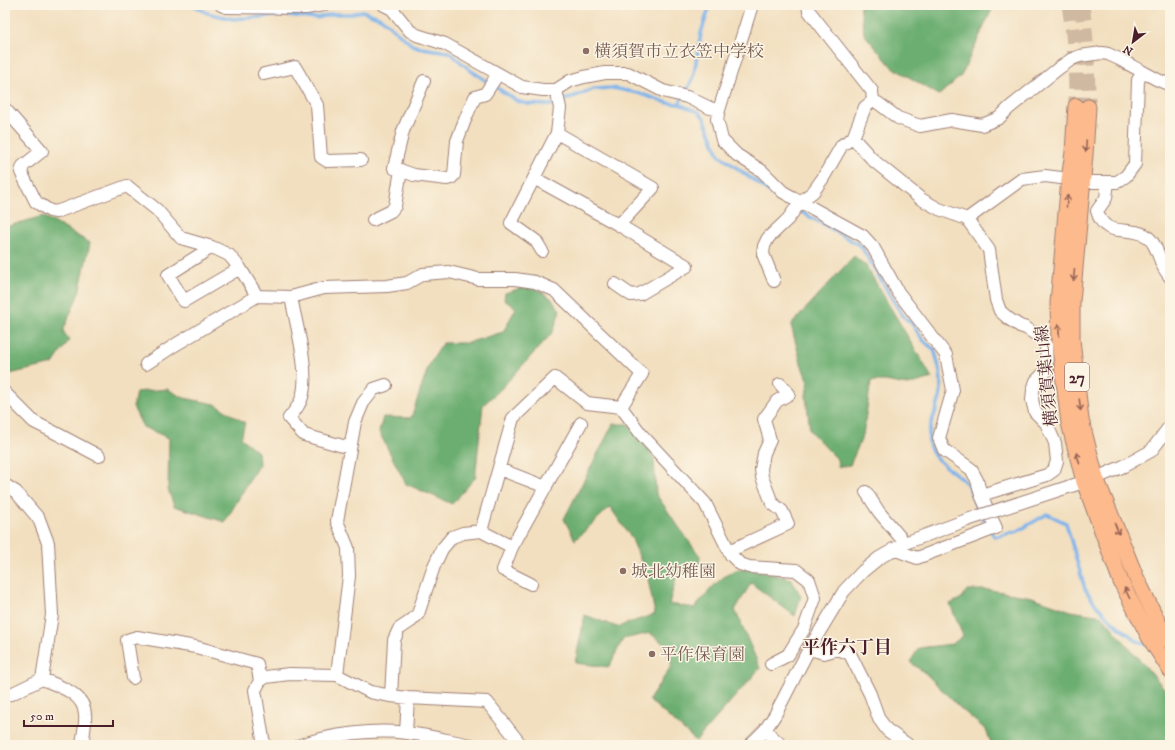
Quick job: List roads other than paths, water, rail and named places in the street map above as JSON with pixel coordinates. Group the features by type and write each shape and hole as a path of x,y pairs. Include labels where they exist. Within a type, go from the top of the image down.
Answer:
{"main road":[{"name":"横須賀葉山線","path":"1082,107 1076,180 1072,340 1090,480 1121,582 1144,628 1170,670"},
{"name":"横須賀葉山線","path":"1090,480 1136,577 1167,637"}],"street":[{"path":"222,5 226,7 306,8 323,5"},
{"path":"384,5 392,9 410,31 417,35 445,44 463,53 494,80 522,87 556,90 570,81 584,77 605,73 628,73 663,91 687,97 710,108 719,110"},
{"path":"752,5 719,110 717,119 722,140 737,155 762,171 783,192 863,236 873,247 898,292 946,355 953,390 939,438 944,450 971,469 977,480 981,495 996,528 917,558 893,549"},
{"path":"808,5 809,11 872,91 873,101"},
{"path":"873,101 898,118 920,126 952,120 982,125 999,118 1009,108 1072,59 1096,53 1108,54 1158,80 1168,84 1170,83"},
{"path":"264,74 295,67 317,106 321,157 327,161 361,160"},
{"path":"967,219 1022,179 1045,176 1076,180 1117,182 1126,176 1135,164 1138,80 1143,72"},
{"path":"424,82 403,131 394,168 425,177 441,179 451,178 454,175 457,142 466,117 475,97 485,94 494,80"},
{"path":"542,251 536,241 511,223 557,133 560,108 556,90"},
{"path":"774,281 763,254 764,246 768,238 788,219 801,201 813,192 842,146 854,138 865,107 873,101"},
{"path":"5,109 42,152 23,166 21,172 36,202 50,211 56,212 126,186 157,210 181,238 212,247 229,255 240,268 258,296"},
{"path":"557,133 653,188 619,225"},
{"path":"854,138 874,161 921,199 938,209 967,219 989,250 996,300 1000,311 1009,319 1034,332 1046,345 1047,370 1036,381 1032,390 1032,400 1035,412 1046,423 1055,443 1057,461 1054,470 1047,475 981,495"},
{"path":"373,220 391,211 395,206 401,170"},
{"path":"534,178 619,225 687,266 640,294 631,295 615,284"},
{"path":"1108,182 1106,198 1097,211 1099,219 1104,226 1147,237 1156,246 1162,264 1170,278"},
{"path":"212,247 168,275 184,301 240,268"},
{"path":"146,364 258,296 291,297 324,288 387,286 400,284 423,274 449,272 478,279 515,279 535,282 554,290 642,374 621,407"},
{"path":"291,297 305,374 302,398 290,418 304,435 350,448"},
{"path":"481,531 513,418 555,378 588,403 621,407 641,434 705,504 731,555 740,564 749,567 796,570 809,580 815,598 804,629 788,655 771,664"},
{"path":"729,551 788,524 782,511 772,503 762,478 761,469 764,453 770,440 764,419 777,401 789,394 780,384"},
{"path":"337,675 349,576 348,548 337,521 355,422 363,403 374,389 386,385"},
{"path":"5,393 34,422 99,456"},
{"path":"531,584 503,570 512,547 581,424"},
{"path":"750,745 765,730 775,715 811,646 844,591 863,571 893,549 905,543 967,520 1090,480 1124,466 1152,450 1170,426"},
{"path":"499,469 546,487"},
{"path":"5,485 16,492 39,519 48,543 52,615 42,679"},
{"path":"866,492 879,512 905,543"},
{"path":"391,696 394,640 399,629 418,614 434,566 442,549 452,537 463,533 481,531 512,547"},
{"path":"800,635 811,646 824,653 838,649 850,654 870,694 879,719 888,730 908,745"},
{"path":"133,678 127,640 137,637 196,647 257,664 260,681"},
{"path":"264,745 255,690 260,681 266,677 289,674 337,675 370,692 391,696 487,702 518,741 519,745"},
{"path":"5,695 11,694 42,679"},
{"path":"42,679 70,692 81,701 85,713 82,745"},
{"path":"406,733 408,698"},
{"path":"765,730 781,745"},
{"path":"300,745 345,734 372,732 406,733 470,745"}],"waterway":[{"path":"116,5 136,5"},
{"path":"193,5 207,13 233,19 286,15 317,18 332,14 350,14 362,11 381,18 412,45 421,48 449,52 470,70 517,101 528,104 551,105 594,89 612,88 638,93 668,103 679,104 699,112 704,118 719,155 782,201 861,246 903,316 912,324 922,339 934,349 939,367 941,385 939,403 929,431 929,442 931,449 934,455 944,465 967,484 984,523 995,537 1018,531 1047,514 1066,523 1085,589 1096,605 1114,623 1137,641 1149,645"},
{"path":"679,104 693,79 701,33 710,5"}],"tunnel":[{"path":"1069,5 1075,56 1076,106"},
{"path":"1082,5 1087,56 1088,107"}],"place":[{"name":"横須賀市立衣笠中学校","path":"586,51"},
{"name":"城北幼稚園","path":"623,571"},
{"name":"平作保育園","path":"652,654"}],"district":[{"name":"平作六丁目","path":"847,647"}]}
